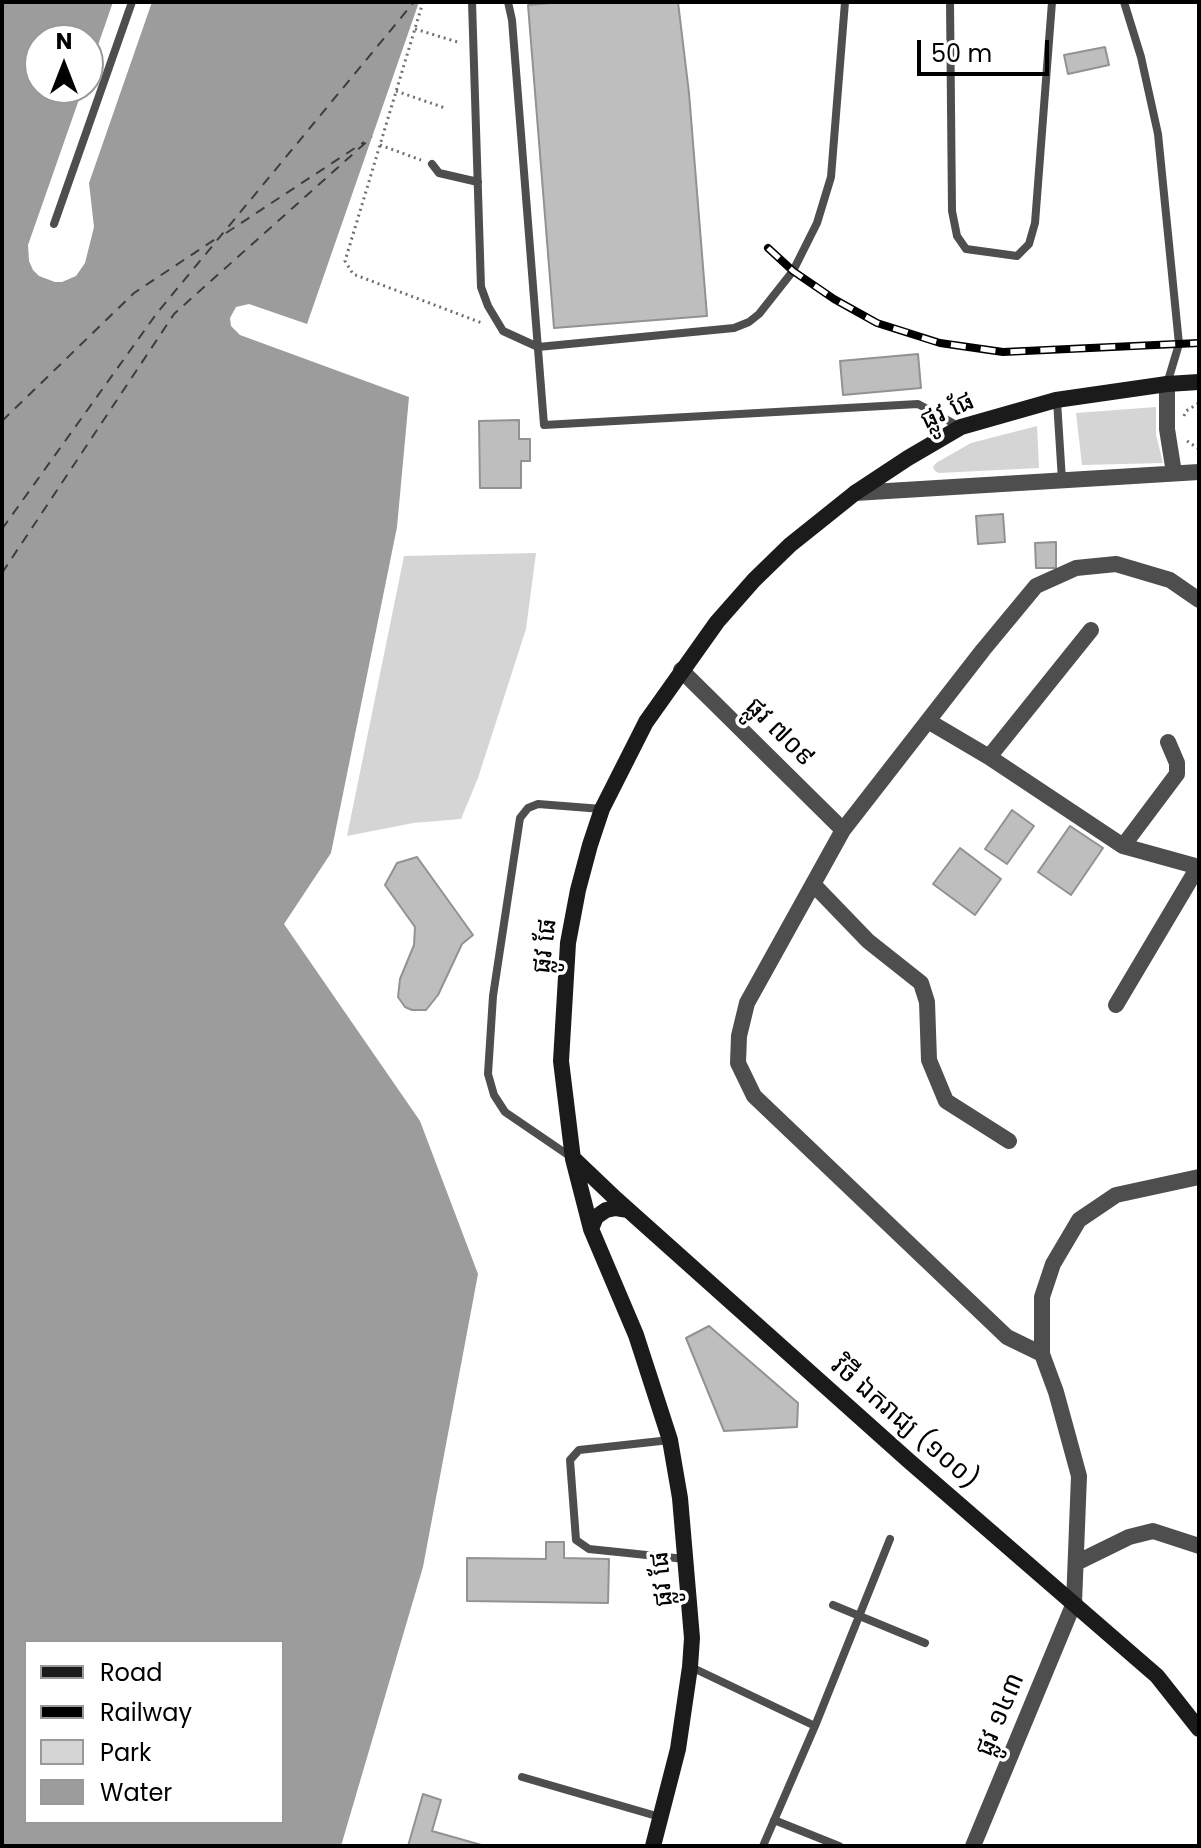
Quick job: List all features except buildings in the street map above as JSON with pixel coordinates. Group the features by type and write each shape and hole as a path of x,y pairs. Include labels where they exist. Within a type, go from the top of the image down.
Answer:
{"street":[{"name":"ផ្លូវ ផែ","path":"653,1846 678,1749 690,1667 692,1638 680,1498 670,1440 636,1335 591,1229 573,1159 561,1061 568,943 578,890 602,809 646,722 717,622 790,545 855,493 961,427 1056,400 1199,382"},
{"path":"1167,384 1167,429 1174,473"},
{"path":"855,493 1199,472"},
{"path":"1199,600 1170,580 1116,564 1076,568 1036,586 843,830 747,1003 739,1036 738,1063 754,1096 1007,1337 1042,1354 1042,1297 1053,1264 1079,1220 1116,1195 1199,1177"},
{"path":"989,757 1091,630"},
{"name":"ផ្លូវ ៧០៩","path":"681,670 843,830"},
{"path":"928,721 989,757 1123,846 1199,867 1116,1005"},
{"path":"1123,846 1177,774 1177,763 1168,742"},
{"path":"813,884 868,941 921,983 927,1002 929,1060 946,1101 1009,1141"},
{"name":"វិថី ឯករាជ្យ (១០០)","path":"573,1159 897,1451 1157,1676 1199,1729"},
{"path":"591,1229 596,1217 606,1210 628,1210"},
{"name":"ផ្លូវ ១៤៣","path":"973,1846 1074,1603 1079,1476 1042,1354"},
{"path":"1076,1563 1129,1537 1153,1531 1199,1546"}],"lane":[{"path":"54,224 132,2"},
{"path":"472,2 481,287 503,331 538,347 734,328 759,314 793,271 817,223 831,177 845,2"},
{"path":"508,2 512,20 544,425 918,404 961,427"},
{"path":"950,2 952,211 957,236 966,249 1017,256 1029,244 1035,223 1052,2"},
{"path":"1124,2 1141,57 1158,134 1179,344 1167,384"},
{"path":"432,164 439,173 478,182"},
{"path":"1056,400 1062,480"},
{"path":"573,1159 505,1112 494,1095 488,1074 493,996 520,818 528,808 538,804 602,809"},
{"path":"670,1440 579,1450 570,1460 576,1540 589,1549 685,1559"},
{"path":"763,1846 890,1539"},
{"path":"833,1605 925,1643"},
{"path":"690,1667 815,1726"},
{"path":"522,1777 661,1818"},
{"path":"774,1820 839,1846"}],"path":[{"path":"423,2 345,261 353,274 503,331"},
{"path":"415,29 463,44"},
{"path":"396,91 445,108"},
{"path":"372,137 432,164"},
{"path":"1182,419 1186,411 1199,403"},
{"path":"1183,436 1199,449"}],"green space":[{"path":"1156,407 1156,435 1163,463 1082,465 1076,413"},
{"path":"1037,426 1039,468 939,473 933,467 971,443"},
{"path":"536,553 526,629 478,778 461,819 413,823 347,836 404,556"}],"water":[{"path":"2,2 113,2 104,28 104,24 24,24 24,104 77,104 28,245 33,270 39,276 62,282 76,276 85,263 94,227 89,183 152,2 419,2 307,324 249,304 236,307 230,318 231,326 240,335 409,397 397,527 331,853 284,924 420,1121 478,1274 423,1567 341,1846 2,1846"}],"ferry route":[{"path":"2,529 157,313 414,2"},
{"path":"2,573 174,314 372,137"},
{"path":"226,233 364,142"},
{"path":"2,421 134,293 217,238"}],"railway":[{"path":"768,248 793,271 877,323 940,343 1003,352 1199,343"}]}
